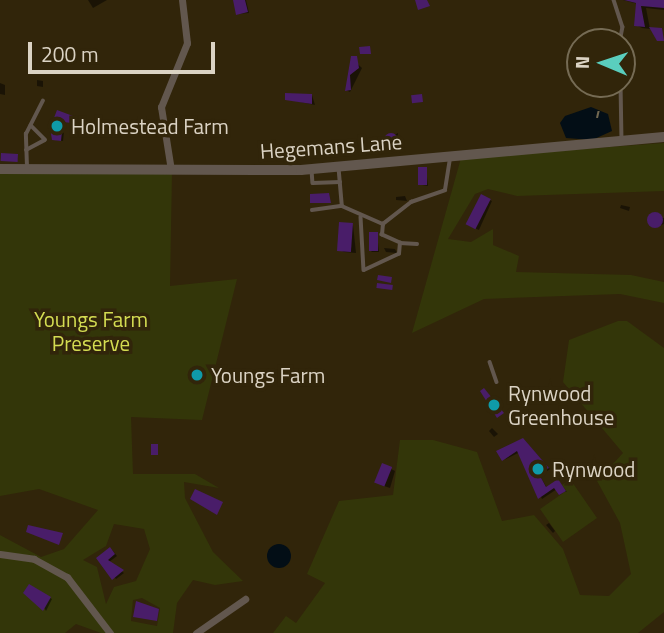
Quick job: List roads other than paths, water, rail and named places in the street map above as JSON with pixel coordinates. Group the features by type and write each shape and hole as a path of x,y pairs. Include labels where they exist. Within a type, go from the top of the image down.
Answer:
{"street":[{"path":"171,170 161,107 187,43 181,0"},
{"name":"Hegemans Lane","path":"0,169 312,169 664,137"},
{"path":"0,554 34,559 67,577 110,633"},
{"path":"196,633 245,599"}],"lane":[{"path":"614,0 623,28"},
{"path":"621,98 622,142"},
{"path":"27,169 26,150 31,126 43,101"},
{"path":"26,150 45,140 31,126"},
{"path":"417,244 400,243 382,235 383,224 411,202 445,190 450,155"},
{"path":"339,166 342,205"},
{"path":"312,169 313,183 340,182"},
{"path":"312,210 342,205 361,217 383,224"},
{"path":"361,217 364,270 399,254 400,243"},
{"path":"490,362 497,382"}],"place":[{"name":"Holmestead Farm","path":"57,126"},
{"name":"Youngs Farm","path":"197,375"},
{"name":"Rynwood Greenhouse","path":"494,405"},
{"name":"Rynwood","path":"538,469"}],"park label":[{"name":"Youngs Farm Preserve","path":"91,331"}]}
